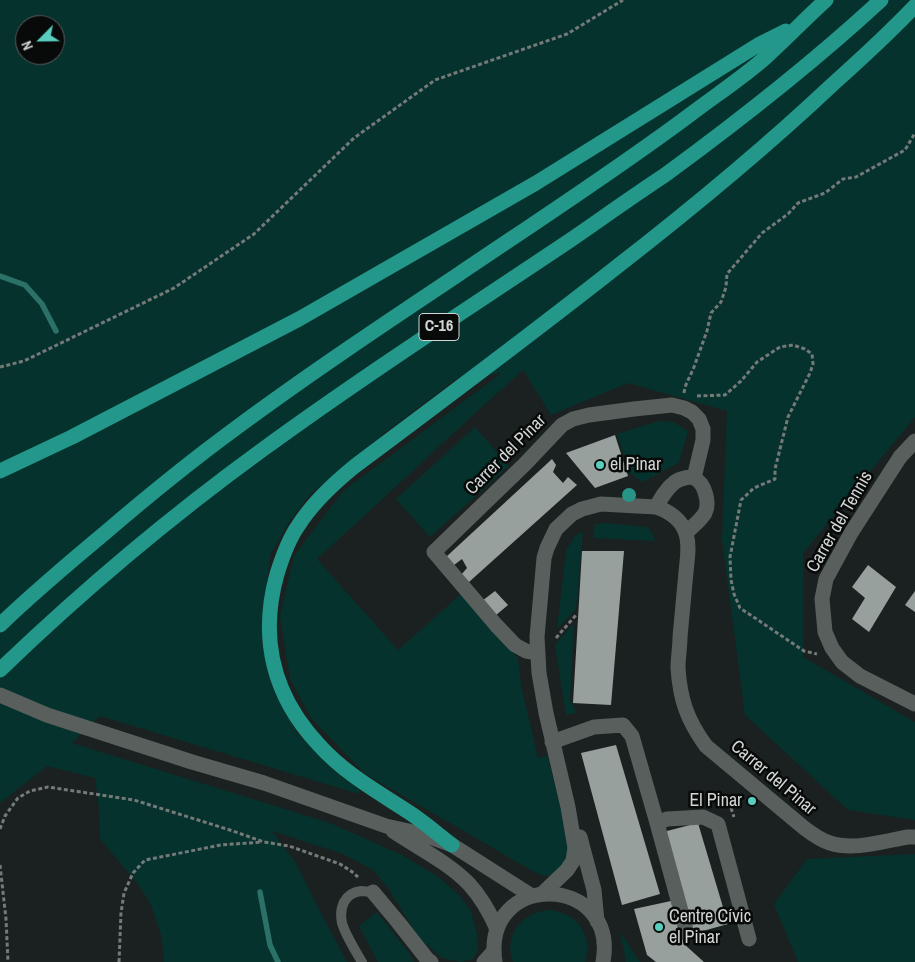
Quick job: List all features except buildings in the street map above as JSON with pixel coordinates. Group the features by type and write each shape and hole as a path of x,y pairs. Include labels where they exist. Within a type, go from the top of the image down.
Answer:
{"highway":[{"name":"C-16","path":"0,625 149,495 237,427 654,142 766,57 826,0"},
{"name":"C-16","path":"3,667 88,590 184,509 223,479 360,380 665,175 788,81 881,0"},
{"path":"452,845 414,816 351,775 319,746 293,713 275,670 270,646 269,627 273,588 279,566 297,527 335,482 583,294 698,203 785,130 915,6"},
{"path":"0,471 72,437 299,320 536,183 758,45 799,25"}],"street":[{"name":"Carrer del Pinar","path":"538,653 526,651 515,645 434,552 562,425 589,415 672,406 684,408 692,412 699,419 703,440 694,478"},
{"name":"Carrer del Tennis","path":"915,441 900,457 851,533 826,579 822,599 825,632 832,648 842,662 860,676 915,704"},
{"path":"491,958 494,940 501,920 514,906 537,895 567,870 575,848 568,807 542,693 538,653 537,637 544,558 547,548 556,529 572,514 590,506 601,504 656,507 673,515 686,533 704,514 707,498 705,491 694,478 687,478 676,482 664,493 656,507"},
{"name":"Carrer del Pinar","path":"686,533 688,553 678,665 680,692 696,732 706,746 817,838 843,846 859,846 908,837 915,838"},
{"path":"0,695 47,715 264,783 386,826 422,834 452,845 537,895 563,895 583,904 591,912 602,931 607,959"},
{"path":"552,742 594,727 623,725 632,736 687,933"},
{"path":"568,807 578,830 594,890 597,921"},
{"path":"657,823 667,819 703,817 718,824 749,940"},
{"path":"386,826 443,863 469,884 489,912 497,929"},
{"path":"373,892 431,962"}],"lane":[{"path":"362,962 342,925 341,914 343,903 350,895 362,891 373,892"}],"path":[{"path":"0,367 24,361 174,288 254,234 354,138 435,80 567,34 624,0"},
{"path":"684,398 685,387 698,358 711,313 721,302 726,287 727,274 762,233 788,214 798,203 825,193 843,179 856,177 905,150 915,133"},
{"path":"692,397 725,395 741,381 757,362 780,347 793,345 805,349 812,354 813,364 810,373 788,416 775,469 775,479 754,488 742,500 730,557 731,580 740,608 786,640 804,651 820,654 832,648"},
{"path":"556,638 576,615"},
{"path":"0,829 5,816 18,798 30,791 48,787 134,800 264,842 289,846 340,864 362,880 373,892"},
{"path":"119,962 121,913 124,893 133,873 145,860 221,845 264,842"},
{"path":"0,865 6,919 8,962"}],"green space":[{"path":"0,0 915,0 915,417 803,553 803,657 915,722 915,820 848,810 745,715 722,540 727,411 628,383 551,415 523,370 317,559 398,650 461,594 518,658 521,685 538,758 547,755 566,828 569,853 560,870 549,876 534,872 364,773 312,719 290,679 280,616 294,556 343,491 502,373 455,380 386,432 309,496 290,521 270,555 262,640 273,689 297,733 331,768 360,789 359,794 100,716 72,743 330,823 402,855 437,876 459,895 471,911 477,934 478,950 473,959 461,962 442,958 419,938 388,888 373,870 343,854 272,831 296,863 347,962 164,962 162,938 151,905 138,884 100,839 95,778 47,766 0,803"},
{"path":"659,421 674,422 688,431 679,463 642,482 630,473 617,434"},
{"path":"475,427 509,466 430,537 396,499"},
{"path":"606,523 648,527 655,541 593,538 595,524"},
{"path":"583,531 576,609 557,629 566,551 575,536"},
{"path":"574,623 570,699 576,713 566,715 555,645"},
{"path":"915,854 915,962 798,962 774,904 807,859"},
{"path":"548,910 567,915 580,926 587,942 585,962 513,962 511,943 517,927 530,916"},
{"path":"377,912 414,962 378,962 359,926"},
{"path":"620,932 640,962 626,962"}],"waterway":[{"path":"0,276 25,285 42,304 56,331"},
{"path":"260,892 270,945 278,962"}],"place":[{"name":"el Pinar","path":"600,465"},
{"name":"El Pinar","path":"752,801"},
{"name":"Centre Cívic el Pinar","path":"659,927"}]}
